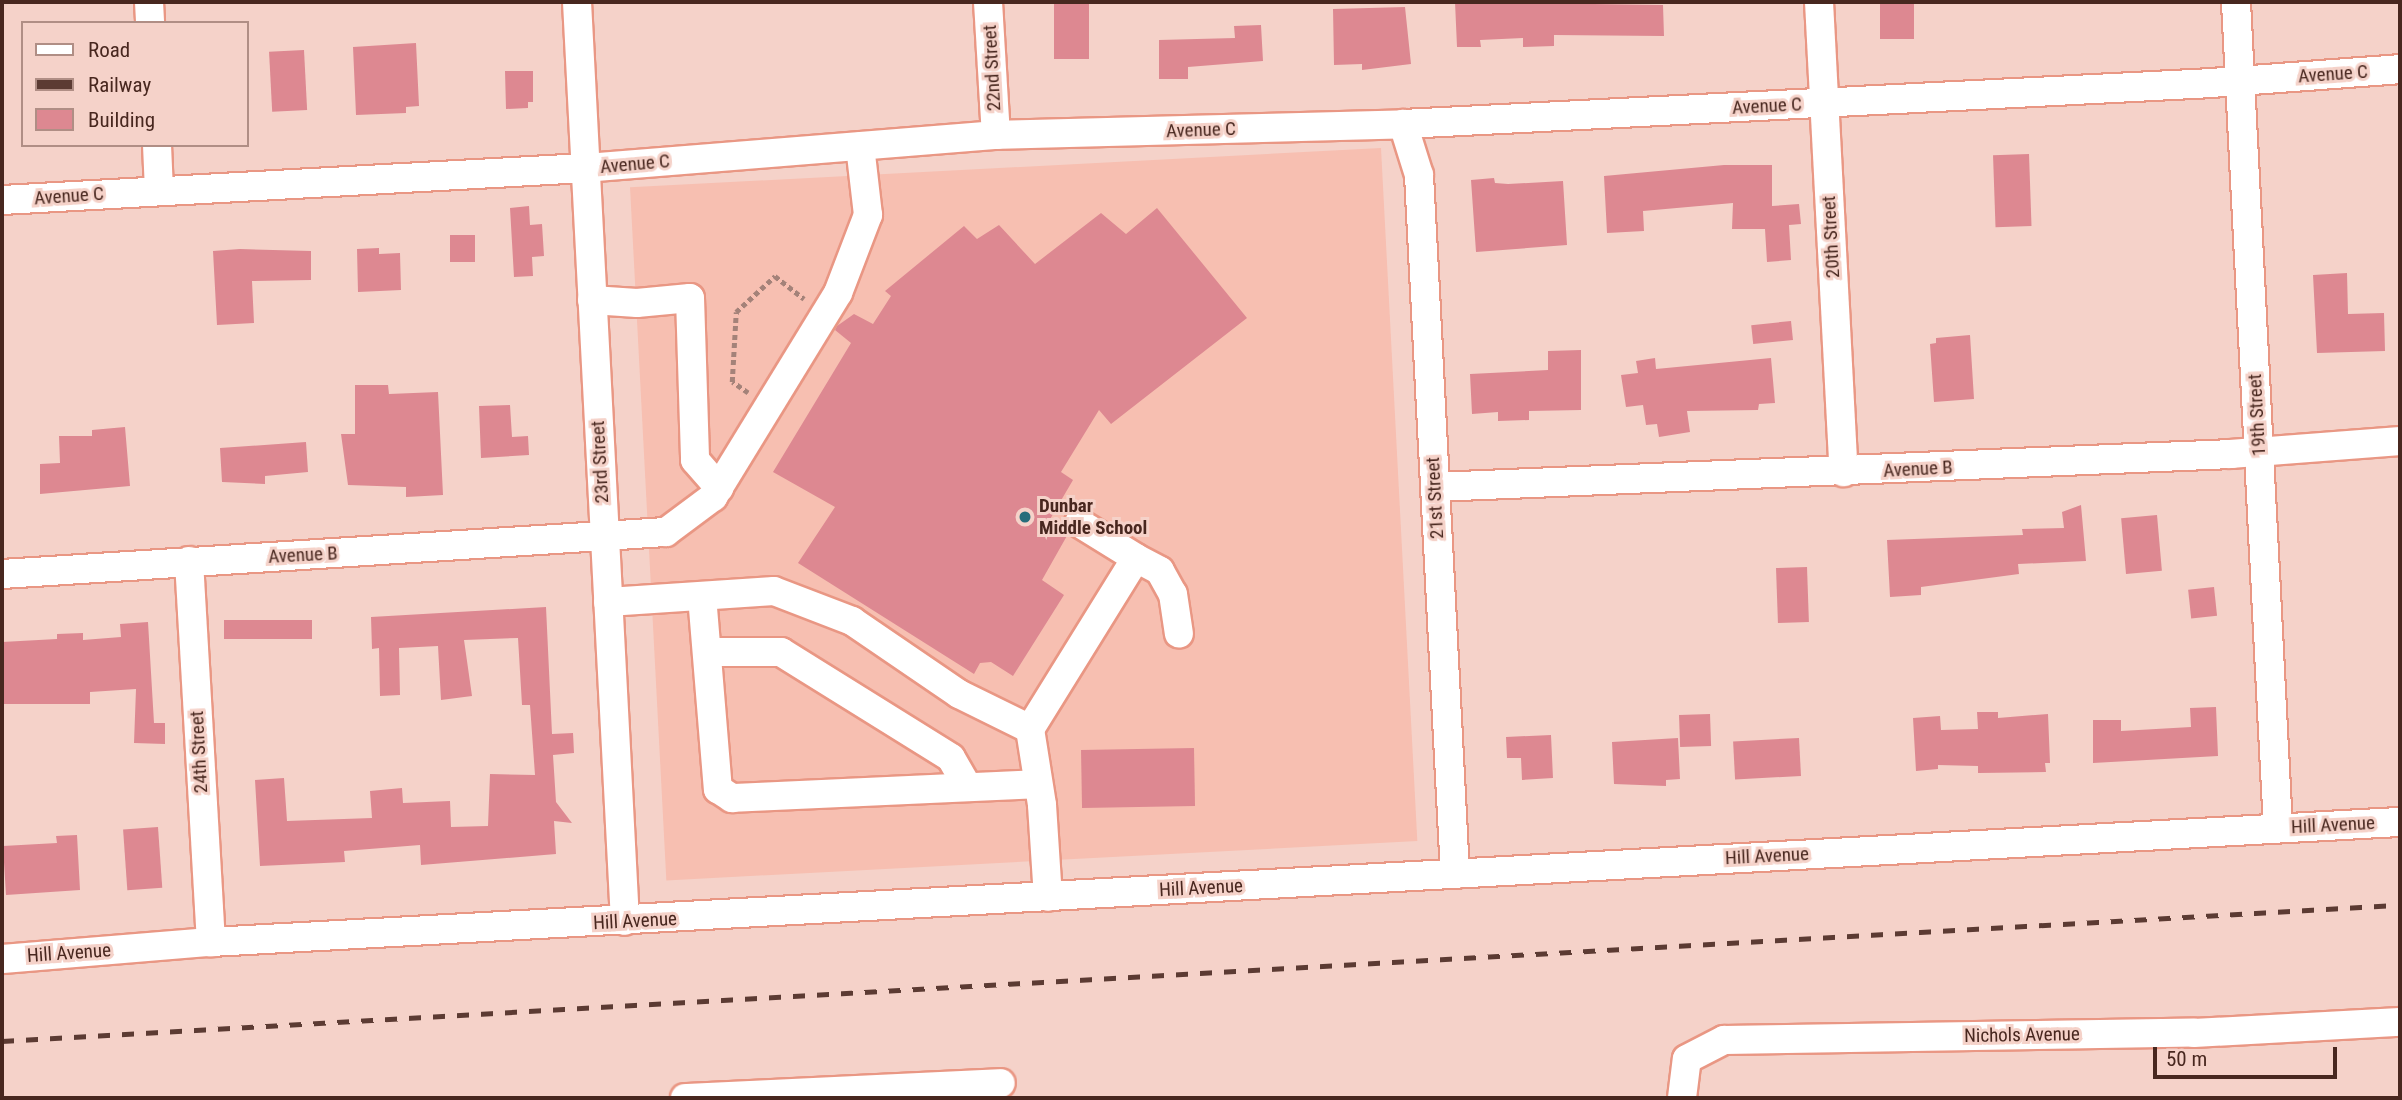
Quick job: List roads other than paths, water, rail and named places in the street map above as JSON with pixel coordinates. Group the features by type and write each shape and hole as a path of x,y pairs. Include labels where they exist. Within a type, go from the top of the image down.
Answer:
{"street":[{"path":"149,2 150,21"},
{"name":"23rd Street","path":"577,2 625,921"},
{"name":"22nd Street","path":"988,2 996,135"},
{"name":"20th Street","path":"1819,2 1844,472"},
{"name":"19th Street","path":"2236,2 2278,828"},
{"name":"Avenue C","path":"2,200 585,168 996,135 1403,124 2240,81 2400,68"},
{"name":"21st Street","path":"1403,124 1419,174 1455,874"},
{"name":"Avenue B","path":"2,574 666,532 719,488 838,293 868,215 860,146"},
{"path":"157,147 159,190"},
{"path":"592,300 637,303 690,298 695,460 719,488"},
{"name":"Avenue B","path":"1435,488 2259,453 2400,441"},
{"path":"1079,523 1160,570 1173,594 1179,634"},
{"path":"1048,897 1030,729 1136,558"},
{"name":"24th Street","path":"189,561 211,942"},
{"path":"608,602 774,591 852,621 959,694 1030,729"},
{"path":"702,596 710,652 718,789 732,798 896,793 967,786 1038,784"},
{"path":"710,652 780,652 951,758 967,786"},
{"name":"Hill Avenue","path":"2,959 211,942 2400,822"},
{"name":"Nichols Avenue","path":"1682,1098 1687,1059 1724,1040 2194,1033 2400,1022"},
{"path":"685,1098 1001,1083"}],"railway":[{"path":"2,1041 2400,905"}],"place":[{"name":"Dunbar Middle School","path":"1025,517"}]}
